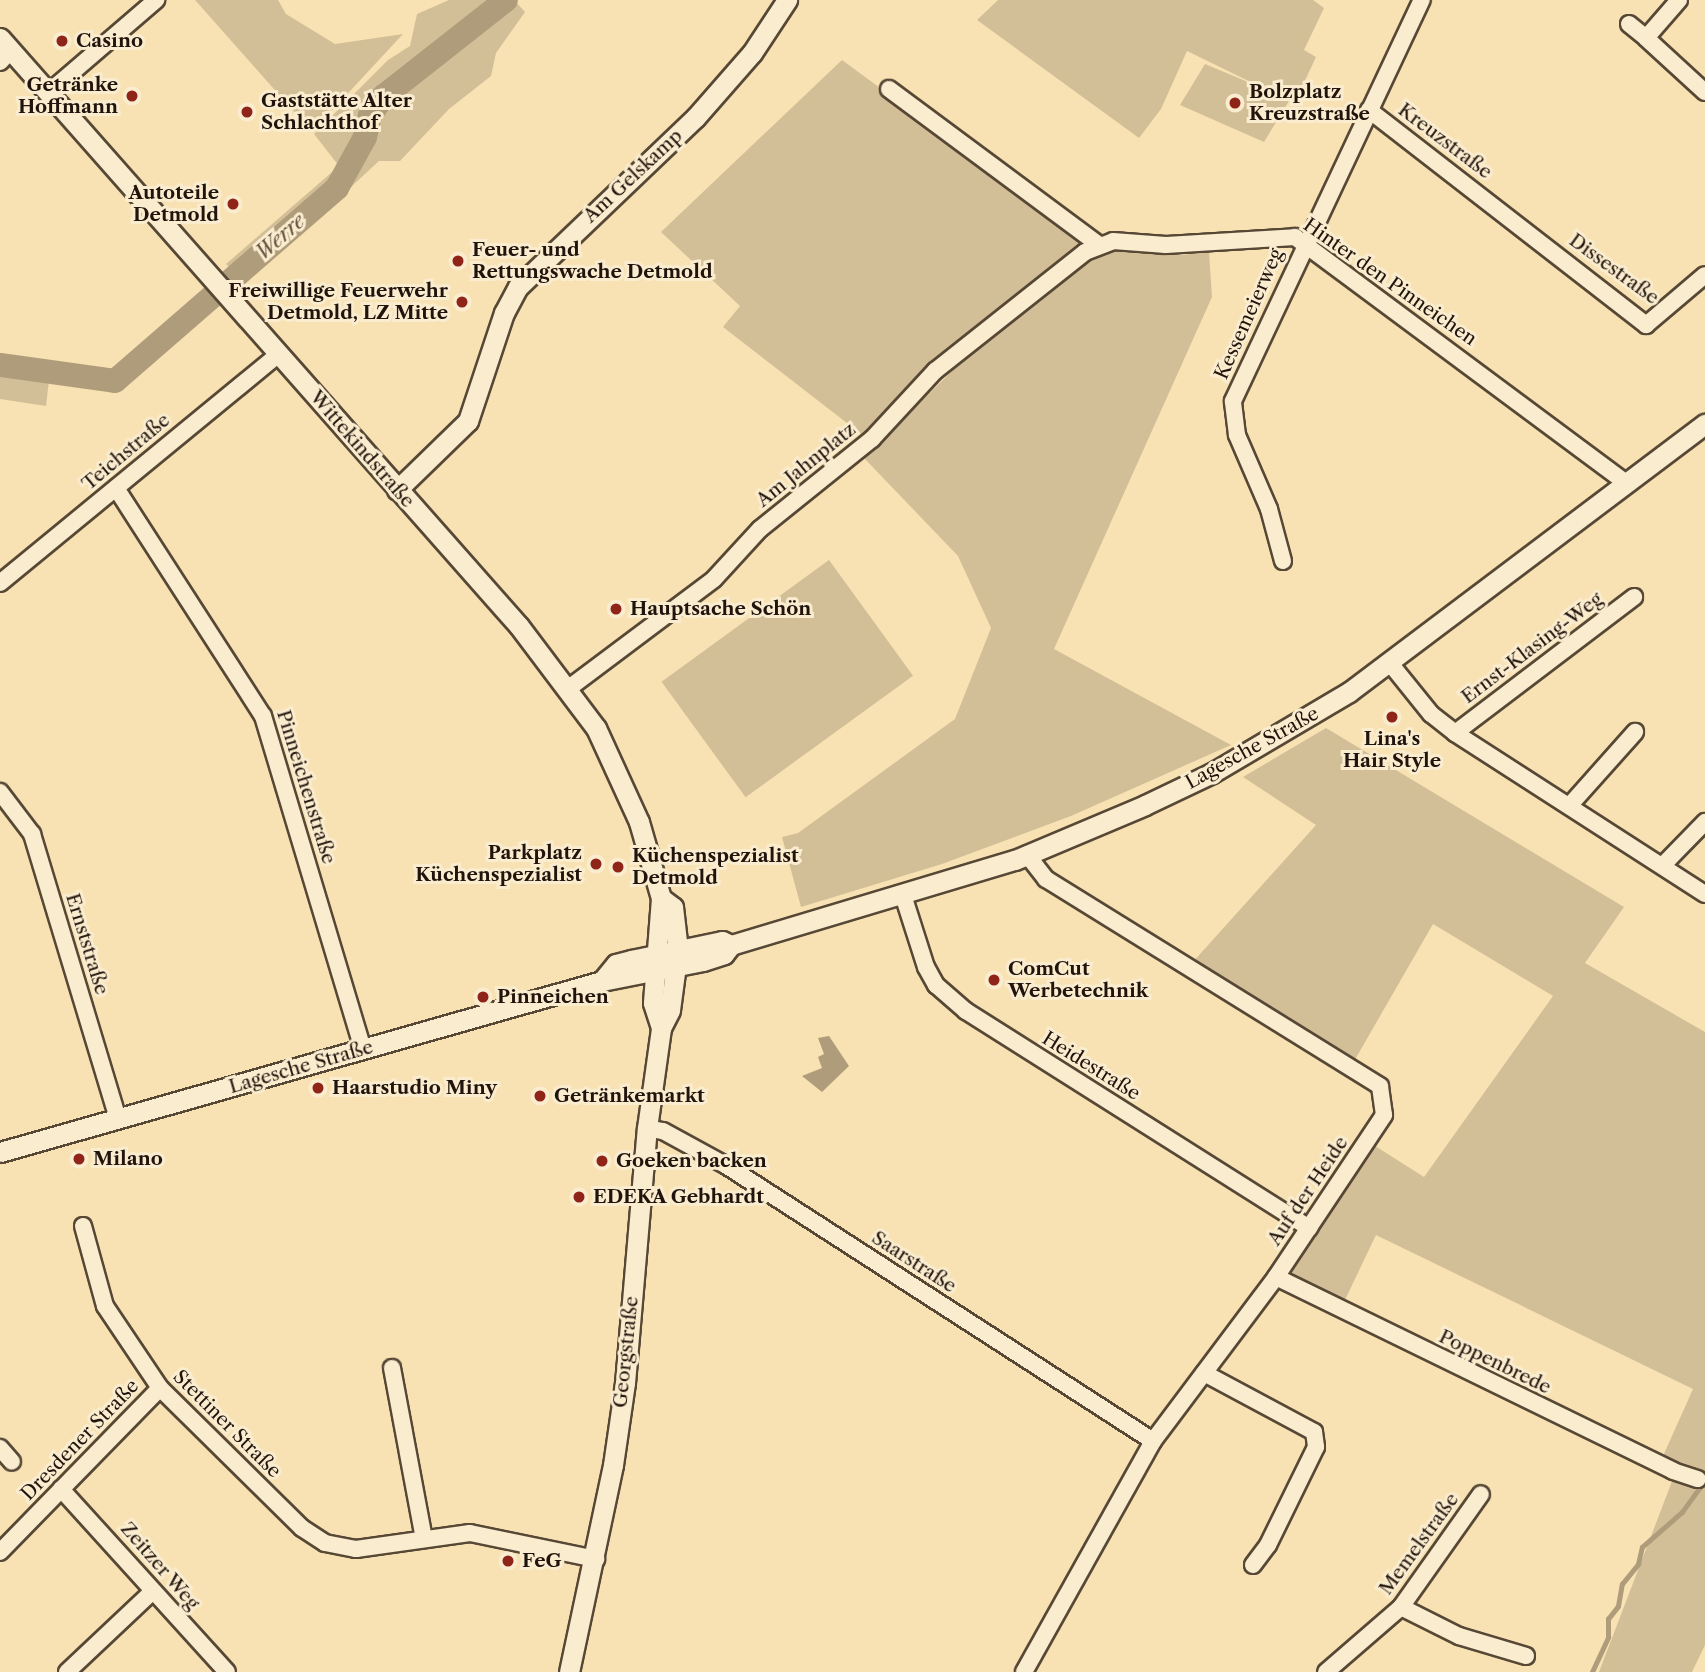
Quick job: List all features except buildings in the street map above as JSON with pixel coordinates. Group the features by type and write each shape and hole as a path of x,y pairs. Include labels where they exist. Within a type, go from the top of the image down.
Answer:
{"street":[{"path":"48,93 156,0"},
{"name":"Am Gelskamp","path":"397,490 468,421 504,313 518,287 695,118 752,52 787,0"},
{"name":"Kreuzstraße","path":"1304,243 1422,0"},
{"path":"1646,38 1679,0"},
{"path":"1629,24 1705,92"},
{"name":"Wittekindstraße","path":"4,50 48,93 569,688 596,728 639,821 661,898 673,907 667,961"},
{"path":"889,89 1098,244"},
{"name":"Kreuzstraße","path":"1369,110 1496,205"},
{"name":"Dissestraße","path":"1496,205 1646,325 1705,275"},
{"name":"Hinter den Pinneichen","path":"1098,244 1189,244 1286,234 1304,243 1628,484"},
{"name":"Kessemeierweg","path":"1283,561 1269,509 1237,436 1233,401 1304,243"},
{"name":"Am Jahnplatz","path":"569,688 714,579 760,529 872,439 914,389 1098,244"},
{"name":"Teichstraße","path":"0,583 279,354"},
{"name":"Lagesche Straße","path":"0,1152 602,981 722,941 732,945 1027,855 1212,773 1331,704 1705,424"},
{"name":"Pinneichenstraße","path":"116,488 263,716 363,1049"},
{"name":"Ernst-Klasing-Weg","path":"1455,733 1634,597"},
{"path":"1389,662 1431,714 1455,733 1664,864 1705,894"},
{"path":"1570,805 1636,732"},
{"name":"Ernststraße","path":"0,792 33,834 118,1118"},
{"path":"1664,864 1705,822"},
{"name":"Auf der Heide","path":"1024,1672 1153,1441 1276,1277 1384,1115 1380,1086 1046,879 1027,855"},
{"name":"Heidestraße","path":"903,895 926,967 936,985 966,1011 1309,1228"},
{"name":"Georgstraße","path":"569,1672 596,1559 625,1384 647,1128 661,1028 670,1010 667,961"},
{"name":"Saarstraße","path":"647,1128 663,1131 727,1166 1153,1441"},
{"name":"Stettiner Straße","path":"83,1226 105,1306 160,1388 302,1528 325,1544 356,1549 470,1534 596,1559"},
{"name":"Poppenbrede","path":"1276,1277 1673,1471 1698,1479"},
{"path":"392,1368 424,1539"},
{"path":"1204,1373 1314,1432 1316,1447 1268,1545 1253,1565"},
{"name":"Dresdener Straße","path":"0,1552 160,1388"},
{"path":"0,1448 12,1462"},
{"name":"Zeitzer Weg","path":"61,1489 143,1574 152,1592 226,1672"},
{"name":"Memelstraße","path":"1326,1672 1401,1607 1481,1494"},
{"path":"67,1672 152,1592"},
{"path":"1401,1607 1459,1636 1526,1656"}],"shaded area":[{"path":"195,0 278,0 286,14 335,44 403,34 312,132"},
{"path":"449,0 514,0 525,12 496,53 491,76 449,109 400,161 379,161 282,251 243,281 226,264 339,166 314,134 388,60 410,46 417,14"},
{"path":"998,0 1313,0 1324,8 1304,50 1316,57 1296,100 1289,101 1264,142 1180,105 1205,64 1267,90 1187,51 1161,109 1139,138 977,20"},
{"path":"842,60 1081,236 1083,245 923,374 865,437 723,327 740,306 661,232"},
{"path":"1109,249 1181,255 1209,252 1212,297 1054,649 1231,745 1071,816 942,864 801,907 782,837 798,833 955,719 991,628 958,556 864,458 953,370 1084,262"},
{"path":"0,375 49,380 46,406 0,399"},
{"path":"829,560 913,676 746,797 662,682"},
{"path":"1326,728 1624,907 1585,963 1705,1032 1705,1645 1692,1672 1599,1672 1679,1463 1663,1456 1693,1389 1376,1235 1343,1304 1286,1274 1372,1144 1424,1177 1553,996 1433,924 1353,1063 1192,963 1316,825 1243,777"},
{"path":"829,1036 849,1066 822,1092 802,1076 822,1068 818,1057 824,1054 818,1038"}],"waterway":[{"name":"Werre","path":"0,365 115,381 337,188 365,137 370,115 384,96 506,0"},
{"path":"1592,1672 1608,1637 1608,1619 1618,1606 1622,1584 1638,1564 1642,1547 1682,1512 1704,1482"}],"place":[{"name":"Casino","path":"62,41"},
{"name":"Getränke Hoffmann","path":"132,96"},
{"name":"Bolzplatz Kreuzstraße","path":"1235,103"},
{"name":"Gaststätte Alter Schlachthof","path":"247,112"},
{"name":"Autoteile Detmold","path":"233,204"},
{"name":"Feuer- und Rettungswache Detmold","path":"458,261"},
{"name":"Freiwillige Feuerwehr Detmold, LZ Mitte","path":"462,302"},
{"name":"Hauptsache Schön","path":"616,609"},
{"name":"Lina's Hair Style","path":"1392,717"},
{"name":"Parkplatz Küchenspezialist","path":"596,864"},
{"name":"Küchenspezialist Detmold","path":"618,867"},
{"name":"ComCut Werbetechnik","path":"994,980"},
{"name":"Pinneichen","path":"483,997"},
{"name":"Haarstudio Miny","path":"318,1088"},
{"name":"Getränkemarkt","path":"540,1096"},
{"name":"Milano","path":"79,1159"},
{"name":"Goeken backen","path":"602,1161"},
{"name":"EDEKA Gebhardt","path":"579,1197"},
{"name":"FeG","path":"508,1561"}]}
